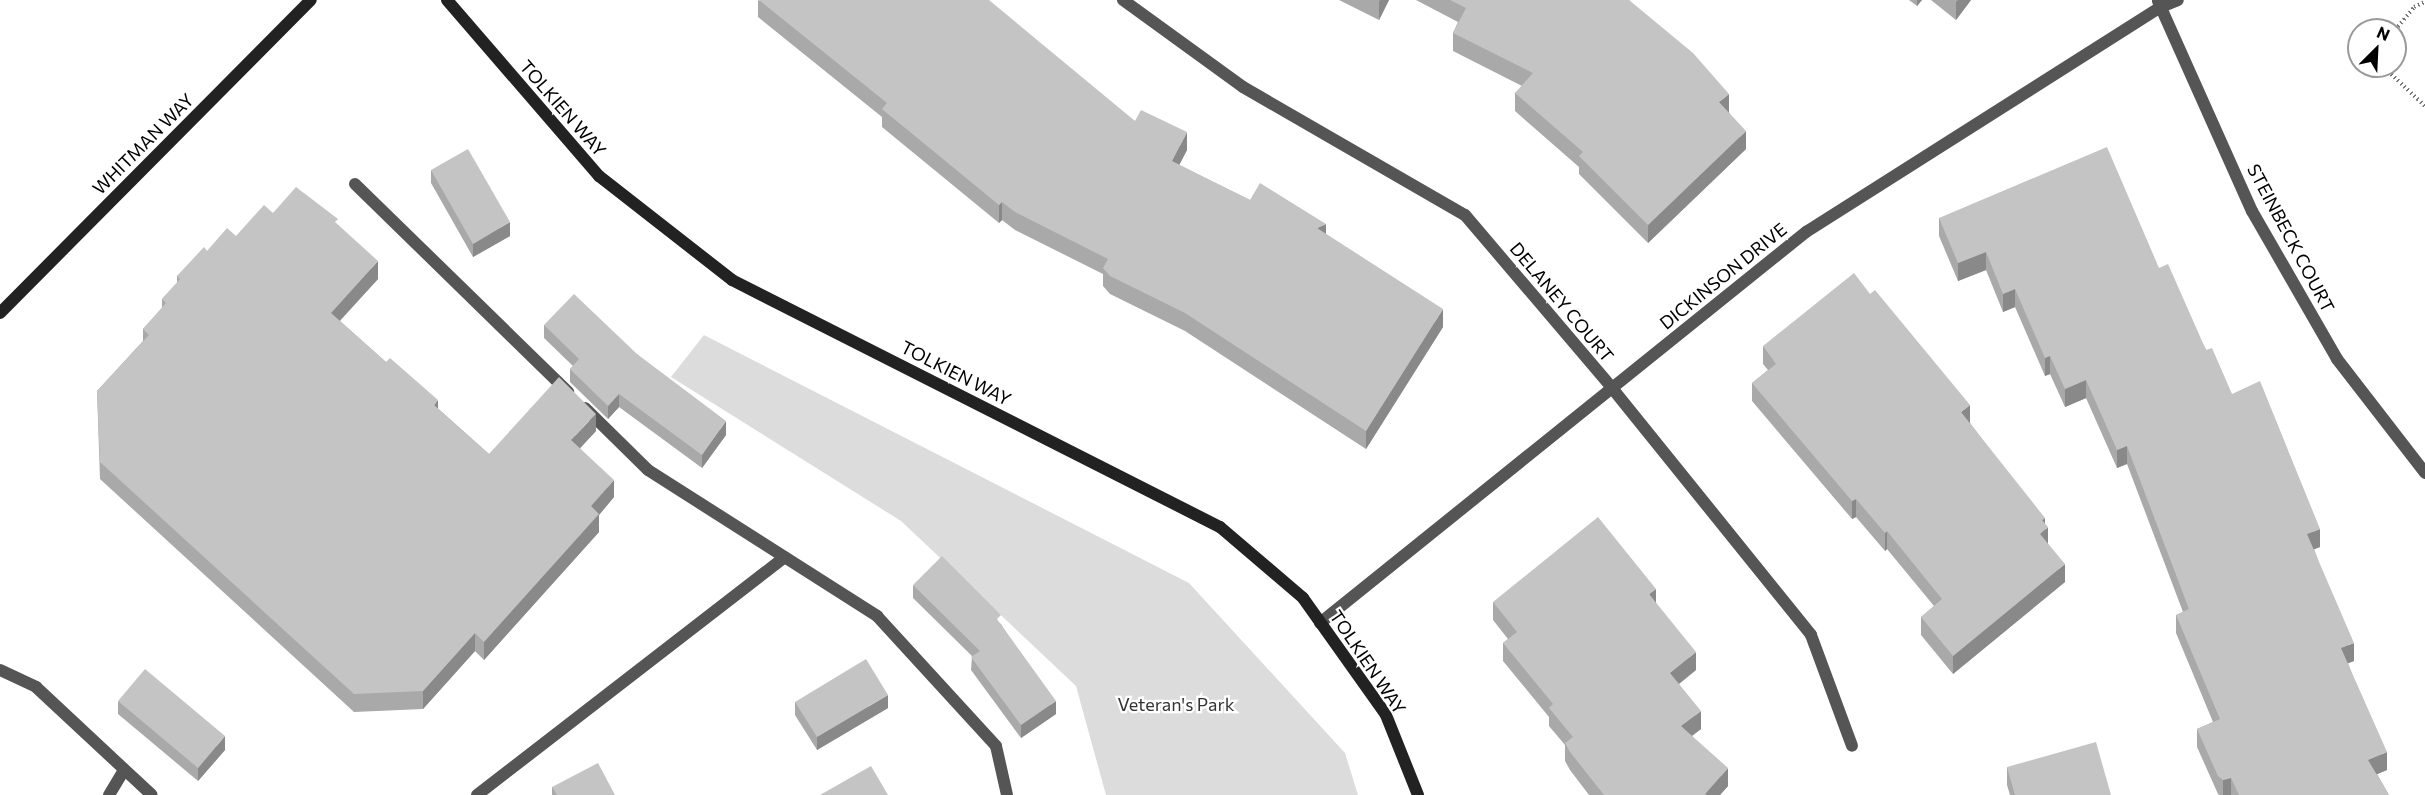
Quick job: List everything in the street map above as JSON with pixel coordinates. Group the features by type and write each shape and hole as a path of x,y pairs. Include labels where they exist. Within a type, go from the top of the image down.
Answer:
{"street":[{"name":"WHITMAN WAY","path":"0,313 311,0"},
{"name":"TOLKIEN WAY","path":"447,0 599,176 732,280 1220,527 1303,598 1386,715 1418,795"},
{"name":"DELANEY COURT","path":"1123,0 1243,87 1465,215 1612,388 1811,635 1852,747"},
{"name":"DICKINSON DRIVE","path":"1320,623 1806,232 2159,4 2178,0"},
{"name":"STEINBECK COURT","path":"2159,4 2252,211 2337,359 2425,473"},
{"path":"355,184 648,470 877,616 996,746 1007,795"},
{"path":"477,795 785,557"},
{"path":"0,670 36,687 123,772 152,795"},
{"path":"109,795 123,772"}],"path":[{"path":"2405,18 2414,7 2425,2"},
{"path":"2394,78 2425,106"}],"green space":[{"name":"Veteran's Park","path":"704,335 1189,583 1345,753 1358,795 1106,795 1076,686 901,521 671,377"}],"building":[{"path":"759,0 989,0 1135,121 1141,110 1187,132 1172,161 1250,200 1260,183 1326,224 1317,228 1443,309 1366,431 1185,313 1110,276 1103,268 1108,259 1015,212 1002,202 999,205 882,109 887,103"},
{"path":"1450,0 1629,0 1693,53 1729,94 1719,102 1746,131 1648,225 1579,156 1583,152 1515,93 1533,73 1453,33 1466,8"},
{"path":"2107,147 2159,268 2168,264 2206,350 2212,348 2232,394 2260,381 2320,529 2307,534 2354,643 2341,648 2387,752 2368,760 2389,795 2239,795 2231,778 2223,780 2218,776 2197,729 2220,719 2176,615 2189,609 2127,446 2117,450 2086,380 2065,389 2050,356 2045,358 2015,289 2003,294 1986,252 1958,263 1939,218"},
{"path":"468,149 510,222 473,244 431,170"},
{"path":"296,187 338,219 335,222 378,261 331,313 386,362 390,358 438,400 434,405 489,454 559,377 596,414 571,440 614,480 591,506 599,514 484,642 475,633 423,691 354,694 100,462 97,391 149,335 143,329 166,303 162,299 180,279 177,276 204,247 207,251 227,228 236,236 264,205 273,213"},
{"path":"1854,273 1870,294 1875,290 1970,405 1961,412 2045,518 2042,520 2048,527 2040,534 2065,564 1953,656 1921,617 1942,599 1887,531 1885,533 1856,499 1852,501 1752,383 1776,364 1763,346"},
{"path":"574,294 637,354 726,421 702,455 619,394 608,406 570,369 579,359 544,325"},
{"path":"1598,517 1656,589 1649,594 1696,652 1670,673 1701,711 1681,726 1728,768 1705,794 1707,795 1604,795 1570,752 1565,743 1573,737 1549,708 1553,704 1503,643 1517,632 1493,602"},
{"path":"942,556 1001,615 997,619 1056,701 1021,725 971,657 980,651 913,585"},
{"path":"866,659 888,695 817,737 795,702"},
{"path":"145,669 225,736 198,768 118,701"},
{"path":"2096,742 2111,795 2015,795 2007,767"},
{"path":"598,763 615,795 557,795 552,787"},
{"path":"871,766 888,795 820,795"}]}
